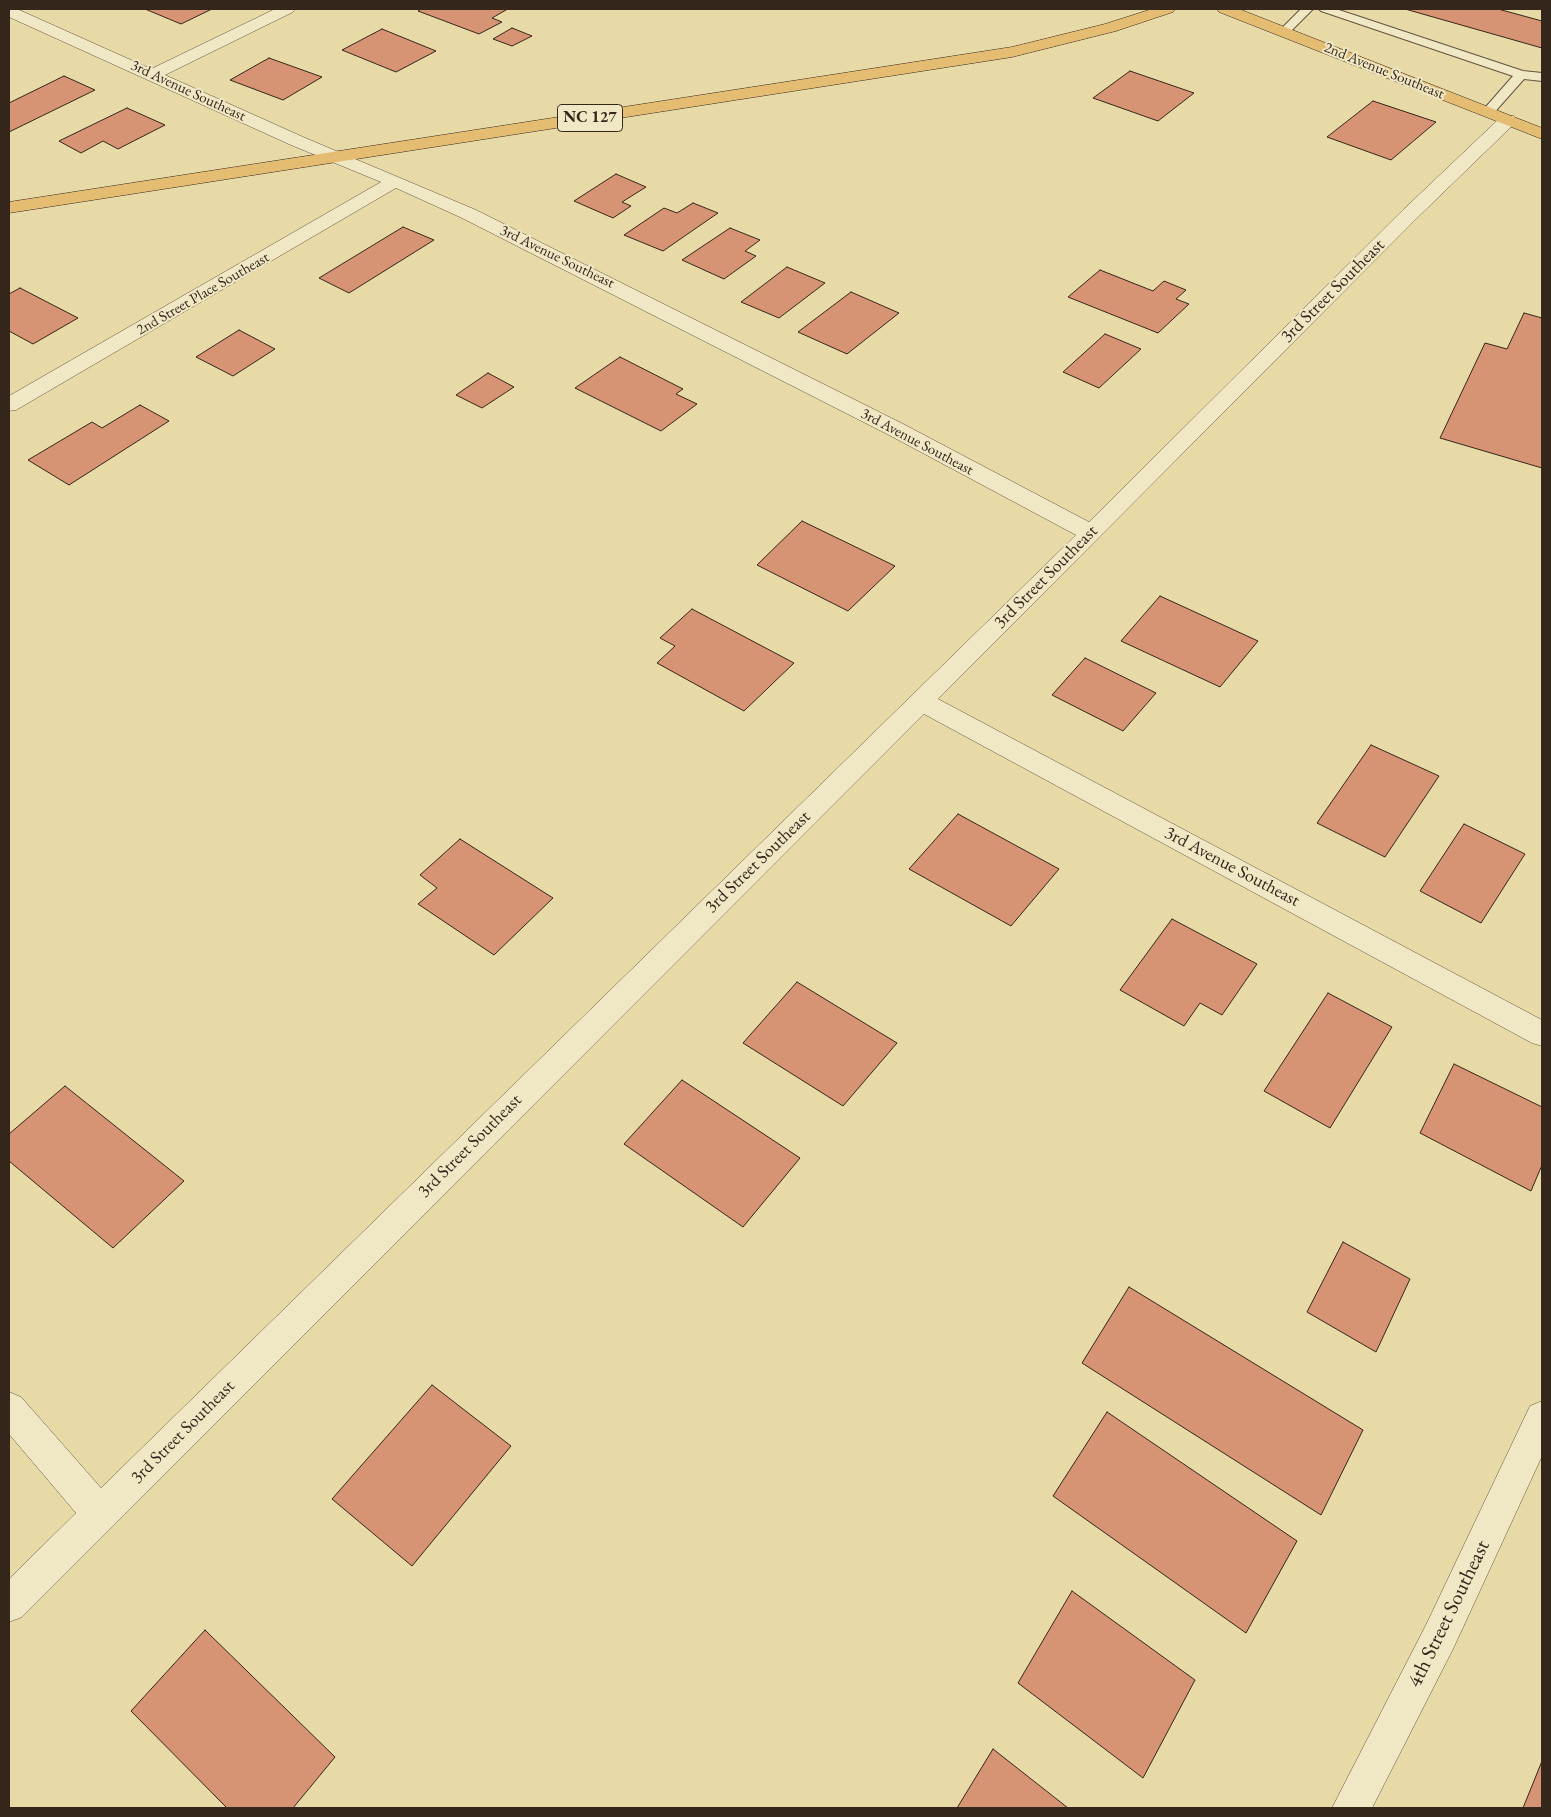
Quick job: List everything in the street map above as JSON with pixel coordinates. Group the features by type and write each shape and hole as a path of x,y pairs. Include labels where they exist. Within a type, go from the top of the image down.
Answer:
{"main road":[{"name":"NC 127","path":"9,208 1012,52 1110,28 1167,9"},
{"name":"2nd Avenue Southeast","path":"1225,9 1542,134"}],"street":[{"path":"152,75 287,9"},
{"name":"3rd Avenue Southeast","path":"9,11 297,141 469,214 578,267 897,430 1091,533"},
{"name":"3rd Street Southeast","path":"9,1604 1091,533 1411,213 1498,116"},
{"name":"2nd Street Place Southeast","path":"9,405 395,181"},
{"name":"3rd Avenue Southeast","path":"921,701 1542,1034"},
{"path":"9,1409 101,1514"},
{"name":"4th Street Southeast","path":"1351,1808 1440,1636 1542,1418"}],"lane":[{"path":"1284,32 1307,9"},
{"path":"1326,9 1521,75 1542,77"},
{"path":"1498,116 1521,75"}],"building":[{"path":"145,9 212,9 181,24"},
{"path":"421,9 506,10 492,18 502,22 479,34 418,11"},
{"path":"1405,9 1498,9 1542,21 1542,48"},
{"path":"512,28 532,36 512,46 493,39"},
{"path":"382,29 436,51 396,72 342,50"},
{"path":"269,58 322,77 283,100 230,80"},
{"path":"1130,71 1194,93 1158,121 1093,98"},
{"path":"64,76 95,90 9,132 9,103"},
{"path":"1373,101 1436,122 1391,160 1327,137"},
{"path":"127,108 165,125 118,149 103,141 81,153 59,141"},
{"path":"616,174 646,187 622,202 631,206 613,218 574,201"},
{"path":"693,203 718,213 663,251 624,235 664,208 677,213"},
{"path":"403,227 434,240 349,293 319,278"},
{"path":"730,228 760,240 745,251 756,256 724,279 682,260"},
{"path":"787,267 825,283 779,318 741,302"},
{"path":"1100,270 1153,291 1164,281 1186,290 1176,299 1189,304 1158,333 1068,297"},
{"path":"20,288 78,318 33,344 9,331 9,294"},
{"path":"851,292 899,313 847,354 798,332"},
{"path":"1524,313 1542,318 1542,468 1440,438 1485,343 1507,349"},
{"path":"239,330 275,349 233,376 196,357"},
{"path":"1105,334 1141,349 1099,388 1063,372"},
{"path":"620,357 683,389 676,394 697,404 661,431 575,388"},
{"path":"488,373 514,387 482,408 456,395"},
{"path":"140,405 169,421 69,485 28,460 92,422 102,428"},
{"path":"802,521 895,566 848,611 757,565"},
{"path":"1160,596 1258,641 1220,687 1121,641"},
{"path":"692,609 794,663 744,711 657,663 675,646 660,638"},
{"path":"1085,658 1156,693 1123,731 1052,695"},
{"path":"1371,745 1439,776 1385,857 1317,823"},
{"path":"958,814 1059,869 1011,926 909,869"},
{"path":"1464,824 1525,854 1481,923 1420,891"},
{"path":"460,839 553,898 494,955 418,904 437,888 420,875"},
{"path":"1172,919 1257,964 1222,1015 1200,1003 1184,1026 1120,990"},
{"path":"797,982 897,1043 843,1106 743,1043"},
{"path":"1328,993 1392,1027 1330,1128 1264,1091"},
{"path":"1454,1064 1542,1107 1542,1165 1531,1191 1420,1133"},
{"path":"682,1080 800,1158 743,1227 624,1144"},
{"path":"65,1086 184,1181 113,1248 9,1161 9,1134"},
{"path":"1343,1242 1410,1279 1376,1352 1307,1312"},
{"path":"1129,1287 1363,1430 1321,1515 1082,1363"},
{"path":"432,1385 511,1446 412,1566 332,1499"},
{"path":"1107,1412 1297,1541 1246,1633 1053,1496"},
{"path":"1072,1591 1195,1680 1143,1778 1018,1683"},
{"path":"205,1630 335,1757 293,1808 227,1808 131,1711"},
{"path":"993,1749 1068,1808 957,1808"},
{"path":"1542,1761 1542,1808 1523,1808"}]}
